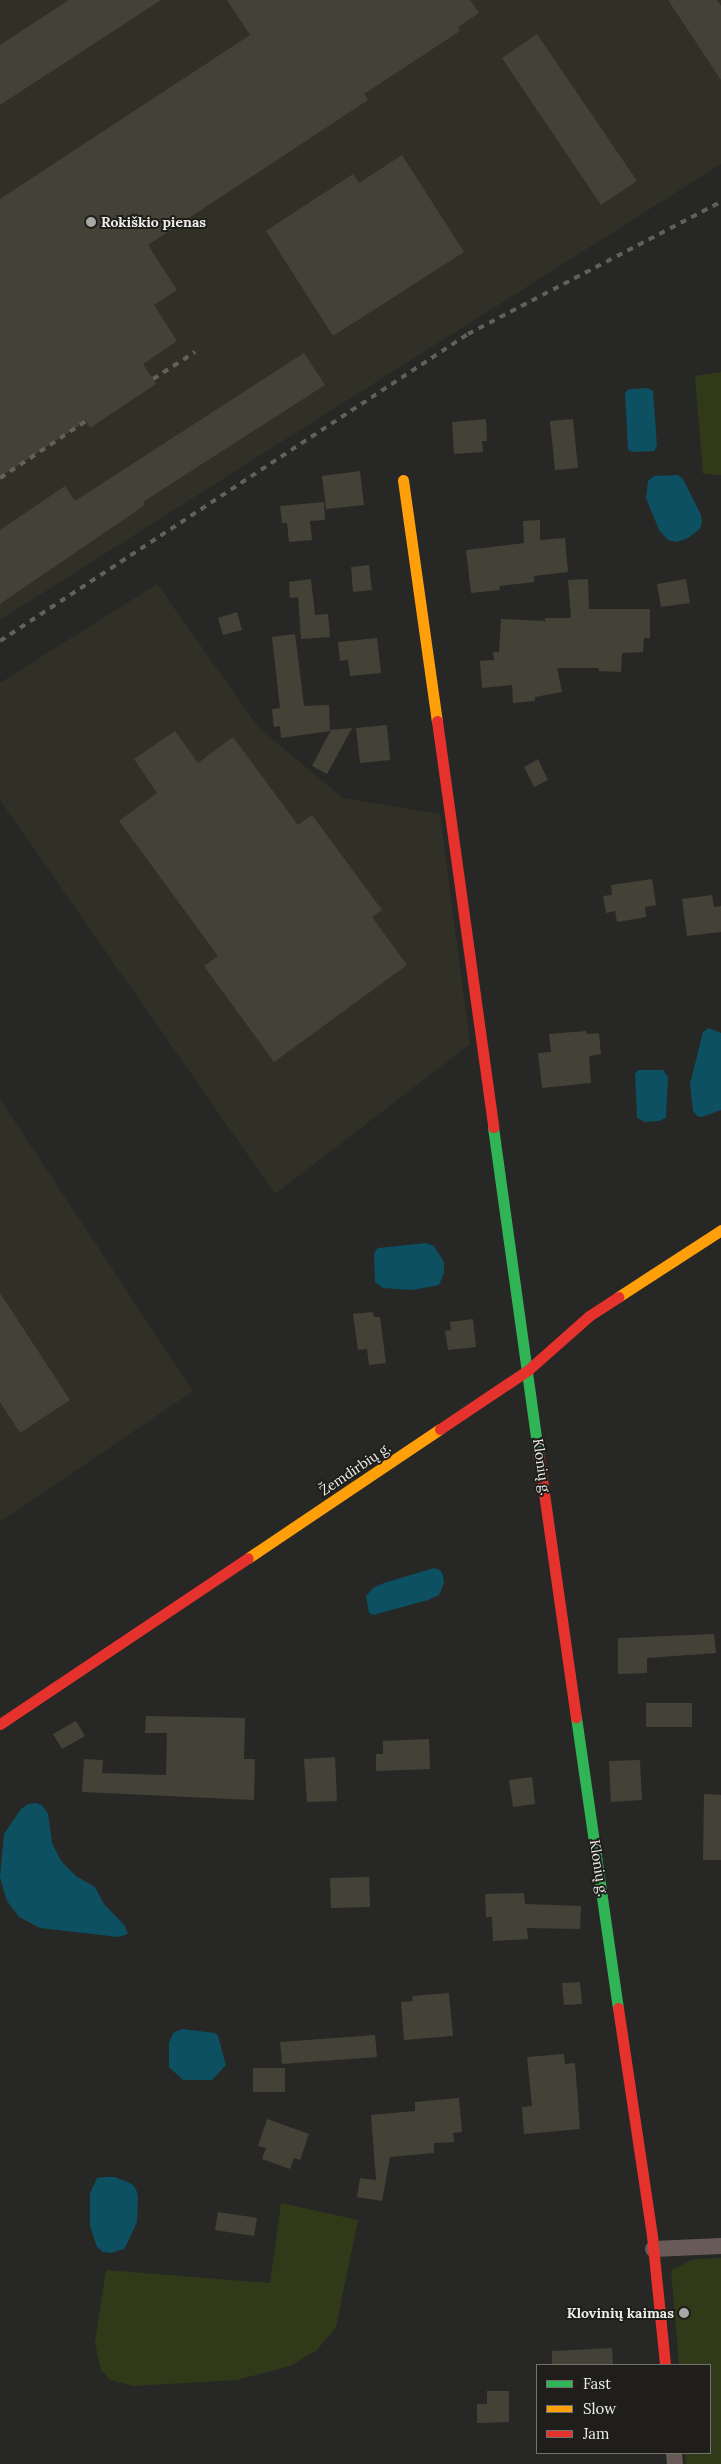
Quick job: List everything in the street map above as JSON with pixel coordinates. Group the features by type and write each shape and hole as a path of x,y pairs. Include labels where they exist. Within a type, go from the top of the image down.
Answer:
{"street":[{"name":"Klonių g.","path":"403,480 653,2249 665,2364"},
{"name":"Žemdirbių g.","path":"0,1724 528,1370 589,1316 721,1230"},
{"path":"653,2249 721,2246"}],"shaded area":[{"path":"0,0 721,0 721,164 0,620"},
{"path":"157,584 259,728 343,798 440,814 470,1044 275,1194 0,800 0,683"},
{"path":"0,1099 193,1391 0,1522"}],"green space":[{"path":"721,372 721,475 703,474 695,376"},
{"path":"281,2203 358,2220 336,2327 317,2350 290,2366 237,2380 133,2386 110,2380 101,2370 95,2343 106,2270 270,2283"},
{"path":"721,2258 721,2464 686,2464 685,2454 711,2454 711,2364 679,2364 671,2270 694,2259"}],"water":[{"path":"648,388 653,391 657,446 654,451 634,452 628,450 625,393 629,389"},
{"path":"678,475 683,479 701,515 702,522 700,529 688,538 677,542 668,540 659,530 646,498 648,481 654,476"},
{"path":"709,1028 721,1033 721,1110 702,1117 697,1116 693,1111 690,1084 703,1032"},
{"path":"638,1070 663,1070 668,1077 666,1118 659,1121 645,1122 637,1118 635,1074"},
{"path":"426,1243 434,1246 444,1262 444,1273 439,1285 413,1290 383,1288 375,1282 374,1253 378,1248"},
{"path":"434,1568 440,1570 443,1575 444,1583 439,1595 428,1600 373,1615 369,1613 366,1596 373,1588"},
{"path":"36,1803 42,1805 48,1814 52,1843 61,1861 76,1876 95,1887 104,1904 125,1926 128,1934 118,1937 40,1928 19,1917 7,1901 0,1877 4,1834 21,1809 28,1804"},
{"path":"182,2029 215,2033 218,2036 226,2065 212,2080 183,2080 169,2067 169,2043 173,2033"},
{"path":"115,2177 132,2184 138,2196 137,2222 127,2244 124,2249 111,2253 103,2252 97,2247 90,2226 90,2193 97,2178"}],"building":[{"path":"69,0 161,0 0,105 0,45"},
{"name":"Rokiškio pienas","path":"227,0 470,0 479,13 458,27 460,31 364,94 368,100 148,245 177,290 154,305 177,341 143,364 156,384 90,428 86,421 0,477 0,199 250,35"},
{"path":"668,0 717,0 721,6 721,80"},
{"path":"537,34 637,181 601,205 502,58"},
{"path":"402,155 464,252 333,336 266,231 353,174 359,183"},
{"path":"304,353 325,385 143,502 145,505 0,604 0,530 65,486 75,501"},
{"path":"486,419 487,441 482,441 483,452 454,454 452,422"},
{"path":"573,419 578,468 555,470 550,421"},
{"path":"360,471 364,505 326,509 322,476"},
{"path":"324,502 325,520 310,521 312,540 289,542 287,523 282,523 280,506"},
{"path":"540,520 540,540 565,538 568,572 534,576 534,582 499,586 500,590 471,593 466,550 524,543 523,521"},
{"path":"369,565 372,590 353,592 351,567"},
{"path":"311,579 315,615 328,614 330,637 301,639 298,597 290,598 289,582"},
{"path":"588,579 589,609 650,609 650,638 644,638 643,652 622,653 621,672 599,671 599,668 557,668 562,692 535,697 535,701 513,703 512,685 482,688 480,661 494,660 493,652 499,652 501,619 545,621 545,618 571,618 568,580"},
{"path":"686,579 690,603 661,607 657,584"},
{"path":"237,612 242,630 223,635 218,618"},
{"path":"295,634 304,706 329,705 330,731 281,738 280,726 274,727 272,709 280,708 272,637"},
{"path":"377,638 381,673 350,676 348,660 340,661 338,642"},
{"path":"387,725 390,760 360,763 356,728"},
{"path":"352,728 327,774 312,766 331,730"},
{"path":"175,731 198,763 233,737 298,825 312,815 382,910 372,917 407,965 274,1062 204,966 218,956 119,821 157,793 134,759"},
{"path":"538,759 548,780 534,787 524,767"},
{"path":"652,879 656,905 645,907 646,917 617,922 615,911 606,913 603,896 612,895 611,885"},
{"path":"712,895 714,907 721,906 721,932 687,936 682,899"},
{"path":"586,1031 587,1034 599,1033 601,1054 589,1056 591,1083 542,1088 538,1053 551,1052 549,1034"},
{"path":"0,1293 70,1400 20,1433 0,1402"},
{"path":"373,1312 374,1317 380,1317 386,1363 369,1365 367,1349 358,1350 353,1314"},
{"path":"473,1319 476,1347 448,1350 445,1331 451,1330 450,1322"},
{"path":"714,1634 716,1653 647,1658 647,1673 618,1674 618,1638"},
{"path":"646,1703 692,1703 692,1727 646,1727"},
{"path":"146,1716 245,1718 244,1759 255,1759 254,1800 82,1792 84,1759 103,1760 102,1773 166,1775 167,1733 145,1733"},
{"path":"76,1721 85,1736 62,1749 53,1734"},
{"path":"429,1739 430,1769 376,1771 376,1754 383,1754 383,1741"},
{"path":"335,1757 337,1801 307,1802 304,1759"},
{"path":"640,1760 642,1800 611,1802 609,1761"},
{"path":"532,1777 535,1804 513,1807 509,1780"},
{"path":"704,1794 721,1795 721,1860 703,1860"},
{"path":"369,1877 370,1907 331,1908 330,1878"},
{"path":"524,1893 525,1904 581,1906 580,1929 527,1928 528,1939 493,1941 492,1917 486,1917 485,1894"},
{"path":"580,1982 582,2004 564,2005 562,1983"},
{"path":"449,1993 453,2036 404,2040 401,2002 413,2001 412,1996"},
{"path":"375,2035 377,2057 282,2064 280,2042"},
{"path":"564,2054 565,2064 575,2063 580,2129 524,2134 522,2107 532,2106 527,2057"},
{"path":"253,2068 285,2068 285,2092 253,2092"},
{"path":"459,2098 462,2132 453,2133 454,2142 434,2143 434,2153 390,2157 382,2201 357,2197 360,2178 376,2180 371,2115 415,2111 415,2102"},
{"path":"267,2119 309,2134 300,2160 294,2158 290,2169 262,2159 266,2148 258,2146"},
{"path":"218,2212 257,2218 254,2236 215,2230"},
{"path":"612,2348 613,2364 552,2364 552,2351"},
{"path":"487,2391 509,2391 509,2422 477,2423 477,2404 487,2404"}],"railway":[{"path":"0,641 468,334 721,202"},
{"path":"153,379 195,352"},
{"path":"0,478 86,421"}],"traffic: fast":[{"path":"493,1127 539,1458"},
{"path":"576,1717 618,2008"}],"traffic: slow":[{"path":"403,480 437,721"},
{"path":"618,1297 721,1230"},
{"path":"248,1558 440,1429"}],"traffic: jam":[{"path":"437,721 493,1127"},
{"path":"440,1429 528,1370 589,1316 618,1297"},
{"path":"539,1458 576,1717"},
{"path":"0,1724 248,1558"},
{"path":"618,2008 652,2236 665,2364"}],"place":[{"name":"Rokiškio pienas","path":"91,222"},
{"name":"Klovinių kaimas","path":"684,2313"}]}
